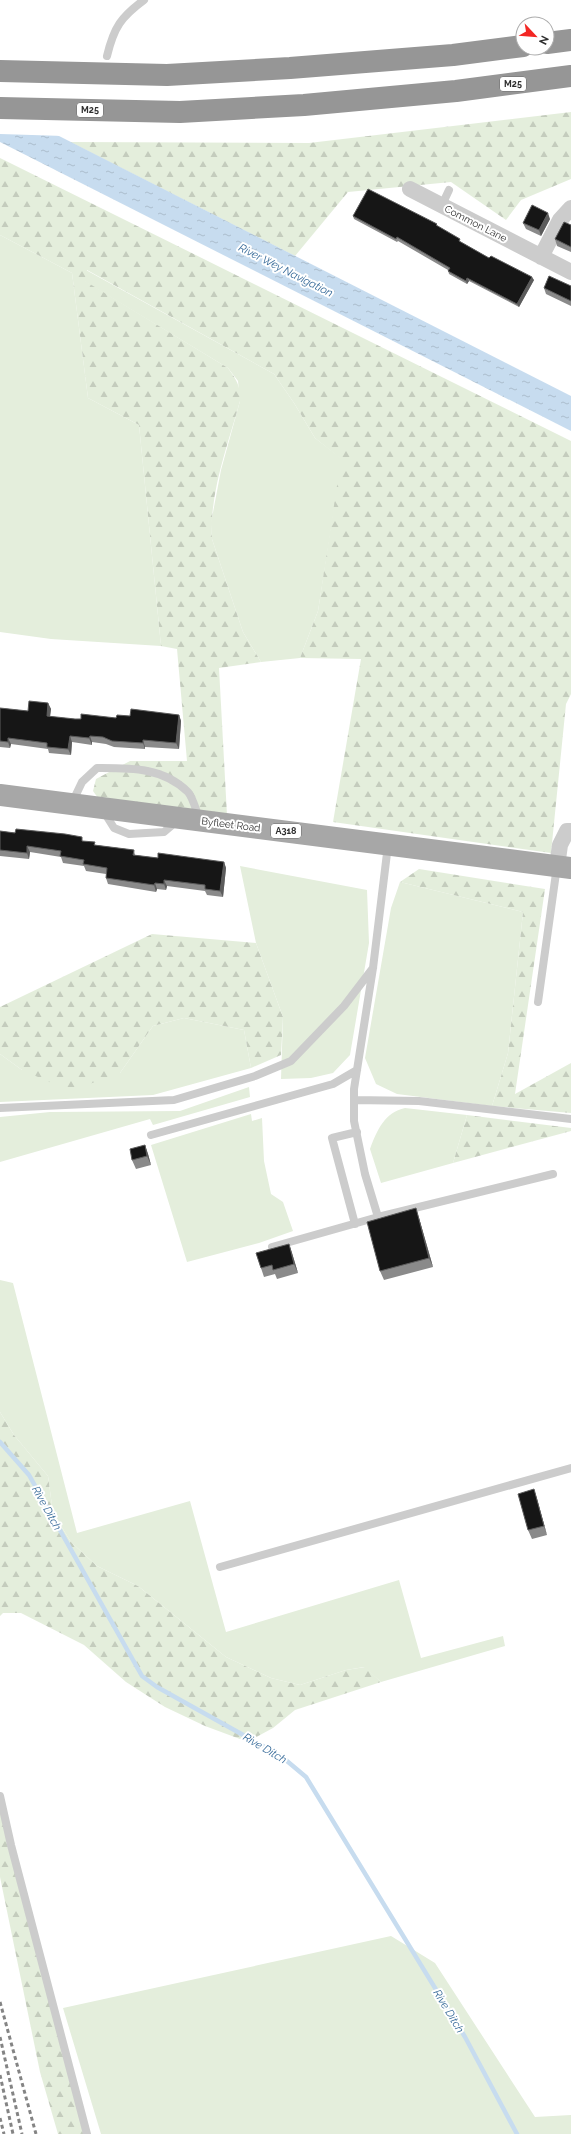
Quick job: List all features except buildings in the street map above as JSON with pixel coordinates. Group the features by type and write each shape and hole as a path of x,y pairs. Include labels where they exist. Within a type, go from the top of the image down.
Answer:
{"highway":[{"path":"555,42 571,40"},
{"path":"0,72 167,75 306,67 452,55 515,47"},
{"name":"M25","path":"0,108 180,112 304,105 456,91 571,76"}],"main road":[{"name":"Byfleet Road","path":"0,795 564,867"}],"street":[{"name":"Common Lane","path":"410,189 571,272"},
{"path":"541,257 560,220 571,208"},
{"path":"564,867 560,845 568,831 571,831"}],"lane":[{"path":"107,56 112,35 127,13 144,0"},
{"path":"442,205 449,190"},
{"path":"72,804 82,782 98,768 140,768 170,779 188,793 190,819"},
{"path":"378,1217 365,1174 354,1121 354,1100 357,1070 373,968 388,845"},
{"path":"538,1002 564,867"},
{"path":"0,1108 174,1100 255,1076 291,1061 344,1006 373,968"},
{"path":"151,1135 333,1084 357,1070"},
{"path":"354,1100 419,1101 571,1119"},
{"path":"355,1224 332,1138 357,1132"},
{"path":"272,1247 378,1217 553,1174"},
{"path":"220,1567 571,1468"},
{"path":"0,1796 10,1845 87,2134"}],"green space":[{"path":"571,112 571,179 521,200 506,220 451,182 348,192 295,256 70,142 309,143"},
{"path":"0,158 571,441 571,694 566,704 551,853 333,822 361,659 300,658 318,611 341,459 315,438 274,374 87,270 85,281 228,368 237,383 240,391 240,401 216,487 213,504 212,539 243,632 261,662 219,668 227,815 98,798 93,791 96,779 130,761 187,761 177,649 161,646 139,425 88,398 72,273 0,235"},
{"path":"0,235 72,273 88,398 139,425 161,646 51,639 0,632"},
{"path":"86,270 274,374 315,438 342,459 318,611 300,658 261,662 243,632 212,539 211,523 221,470 240,401 238,381 228,368 84,281"},
{"path":"240,866 367,890 369,943 350,1055 333,1073 311,1078 281,1079 283,1017 256,943"},
{"path":"419,869 545,889 515,1094 571,1063 571,1113 492,1106 508,1053 523,912 400,882"},
{"path":"400,882 523,912 508,1053 492,1106 397,1094 376,1084 365,1058 391,908"},
{"path":"152,934 256,943 283,1017 281,1055 251,1068 244,1030 184,1018 153,1026 120,1073 70,1091 22,1070 0,1054 0,1007"},
{"path":"184,1018 244,1030 251,1068 153,1095 0,1102 0,1054 22,1070 120,1073 153,1026"},
{"path":"249,1087 250,1097 153,1125 150,1119 0,1162 0,1117 50,1112 180,1111"},
{"path":"405,1108 467,1115 453,1163 381,1183 370,1149 379,1129 387,1118 392,1113"},
{"path":"251,1114 252,1121 262,1118 264,1161 271,1194 283,1202 293,1231 259,1243 187,1262 151,1145"},
{"path":"467,1115 571,1128 571,1131 453,1163"},
{"path":"0,1280 13,1283 77,1533 190,1501 226,1632 399,1580 421,1658 503,1636 505,1646 381,1682 364,1667 346,1670 300,1685 271,1678 226,1657 138,1586 97,1566 71,1542 53,1513 48,1476 14,1435 0,1412"},
{"path":"0,1412 14,1435 48,1476 53,1513 71,1542 97,1566 138,1586 226,1657 271,1678 300,1685 346,1670 365,1667 381,1682 295,1710 273,1728 251,1740 240,1739 205,1726 165,1707 126,1682 84,1645 21,1613 3,1613 0,1616"},
{"path":"0,1796 87,2134 58,2134 40,2072 0,1877"},
{"path":"391,1936 435,1963 535,2117 571,2115 571,2134 101,2134 63,2008"}],"water":[{"name":"River Wey Navigation","path":"0,106 571,396 571,431 0,142"}],"pier":[{"path":"0,104 1,105 64,136 0,134"}],"waterway":[{"name":"Rive Ditch","path":"0,1442 29,1475 142,1676 157,1687 281,1756 306,1777 465,2037 517,2134"}],"railway":[{"path":"0,2002 36,2134"},
{"path":"0,2037 22,2134"},
{"path":"0,2075 13,2134"},
{"path":"0,2118 4,2134"}]}
